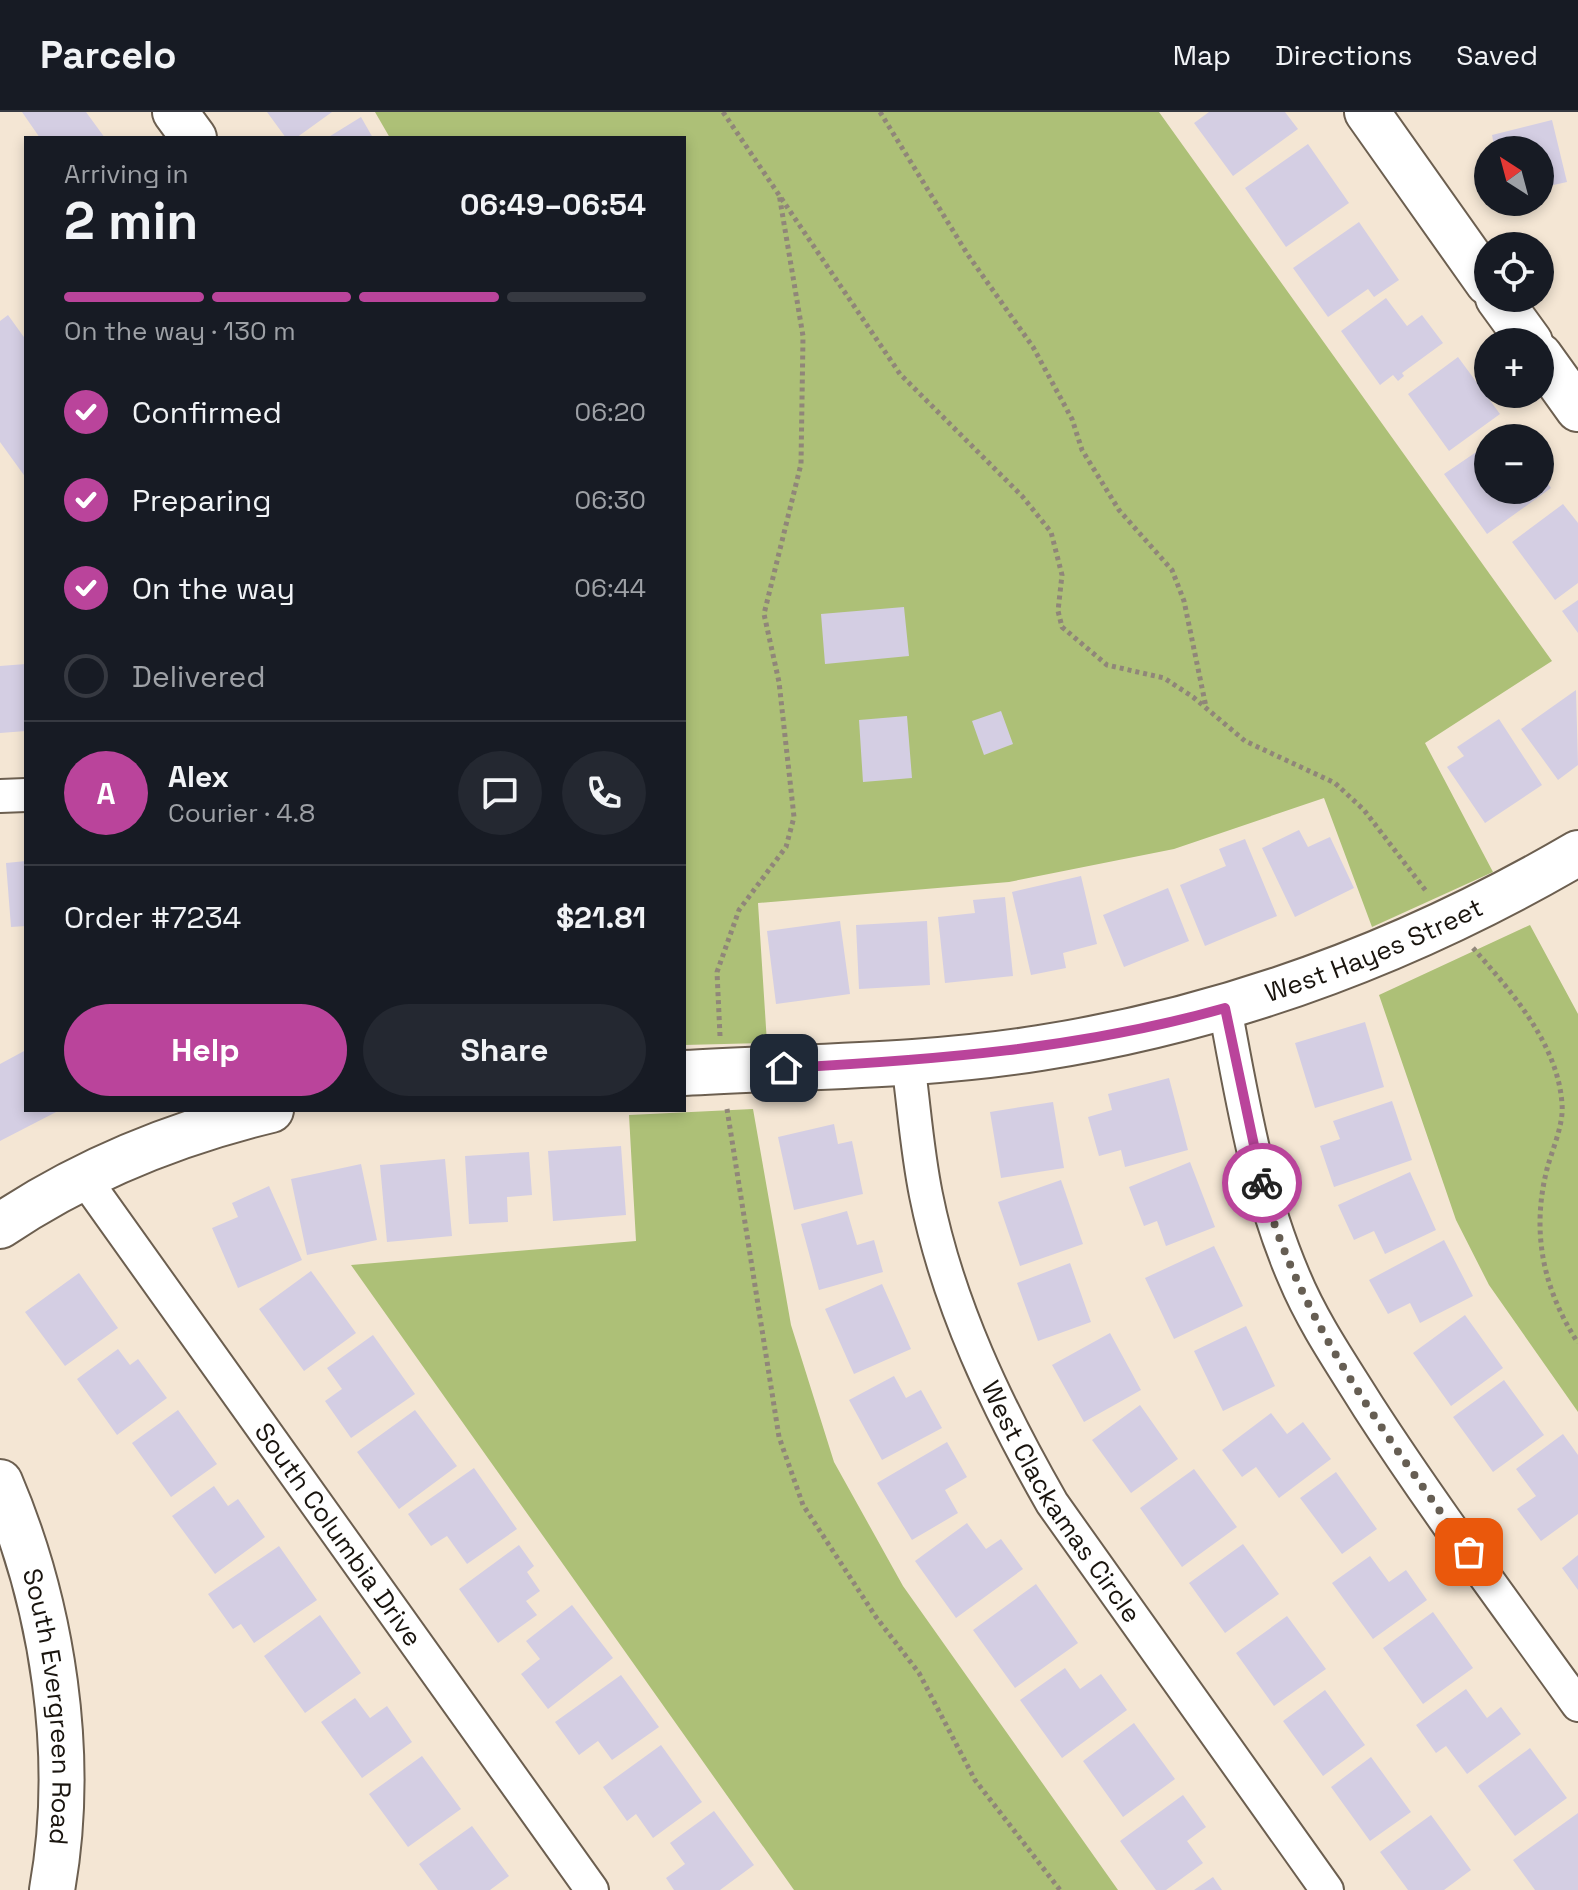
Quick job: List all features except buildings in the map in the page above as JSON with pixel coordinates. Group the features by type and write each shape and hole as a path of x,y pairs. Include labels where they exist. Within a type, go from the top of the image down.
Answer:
{"street":[{"path":"175,112 193,136"},
{"path":"1367,112 1474,263"},
{"path":"1554,376 1578,409"},
{"path":"0,796 24,795"},
{"name":"West Hayes Street","path":"686,1073 908,1062 1040,1048 1225,1008 1321,976 1449,921 1578,853"},
{"path":"1225,1008 1247,1126 1270,1213 1295,1279 1335,1354 1397,1450 1578,1705"},
{"name":"West Clackamas Circle","path":"908,1062 926,1195 952,1290 983,1370 1015,1439 1052,1503 1327,1890"},
{"path":"0,1226 84,1178 147,1149 265,1112"},
{"name":"South Columbia Drive","path":"84,1178 592,1890"},
{"name":"South Evergreen Road","path":"0,1482 28,1558 45,1624 57,1700 60,1783 52,1890"}],"path":[{"path":"723,112 900,374 1022,496 1051,532 1062,575 1058,611 1062,627 1107,665 1164,678 1245,741 1322,775 1347,793 1364,810 1449,921 1512,990 1556,1072 1563,1107 1540,1198 1539,1249 1564,1321 1578,1343"},
{"path":"880,112 968,255 1033,347 1072,419 1082,450 1119,510 1172,570 1184,601 1206,708"}],"green space":[{"path":"375,112 1159,112 1552,661 1425,743 1493,872 1372,927 1324,798 1174,849 1009,882 758,903 767,1043 686,1045 686,136 389,136"},
{"path":"1530,925 1578,1014 1578,1412 1489,1285 1456,1220 1379,995"},
{"path":"753,1109 791,1325 834,1462 903,1586 1118,1890 794,1890 351,1265 636,1241 629,1115"}],"way so far":[{"path":"1262,1183 1295,1279 1335,1354 1397,1450 1469,1552"}],"route":[{"path":"784,1068 908,1062 1040,1048 1118,1034 1225,1008 1247,1126 1262,1183"}]}
